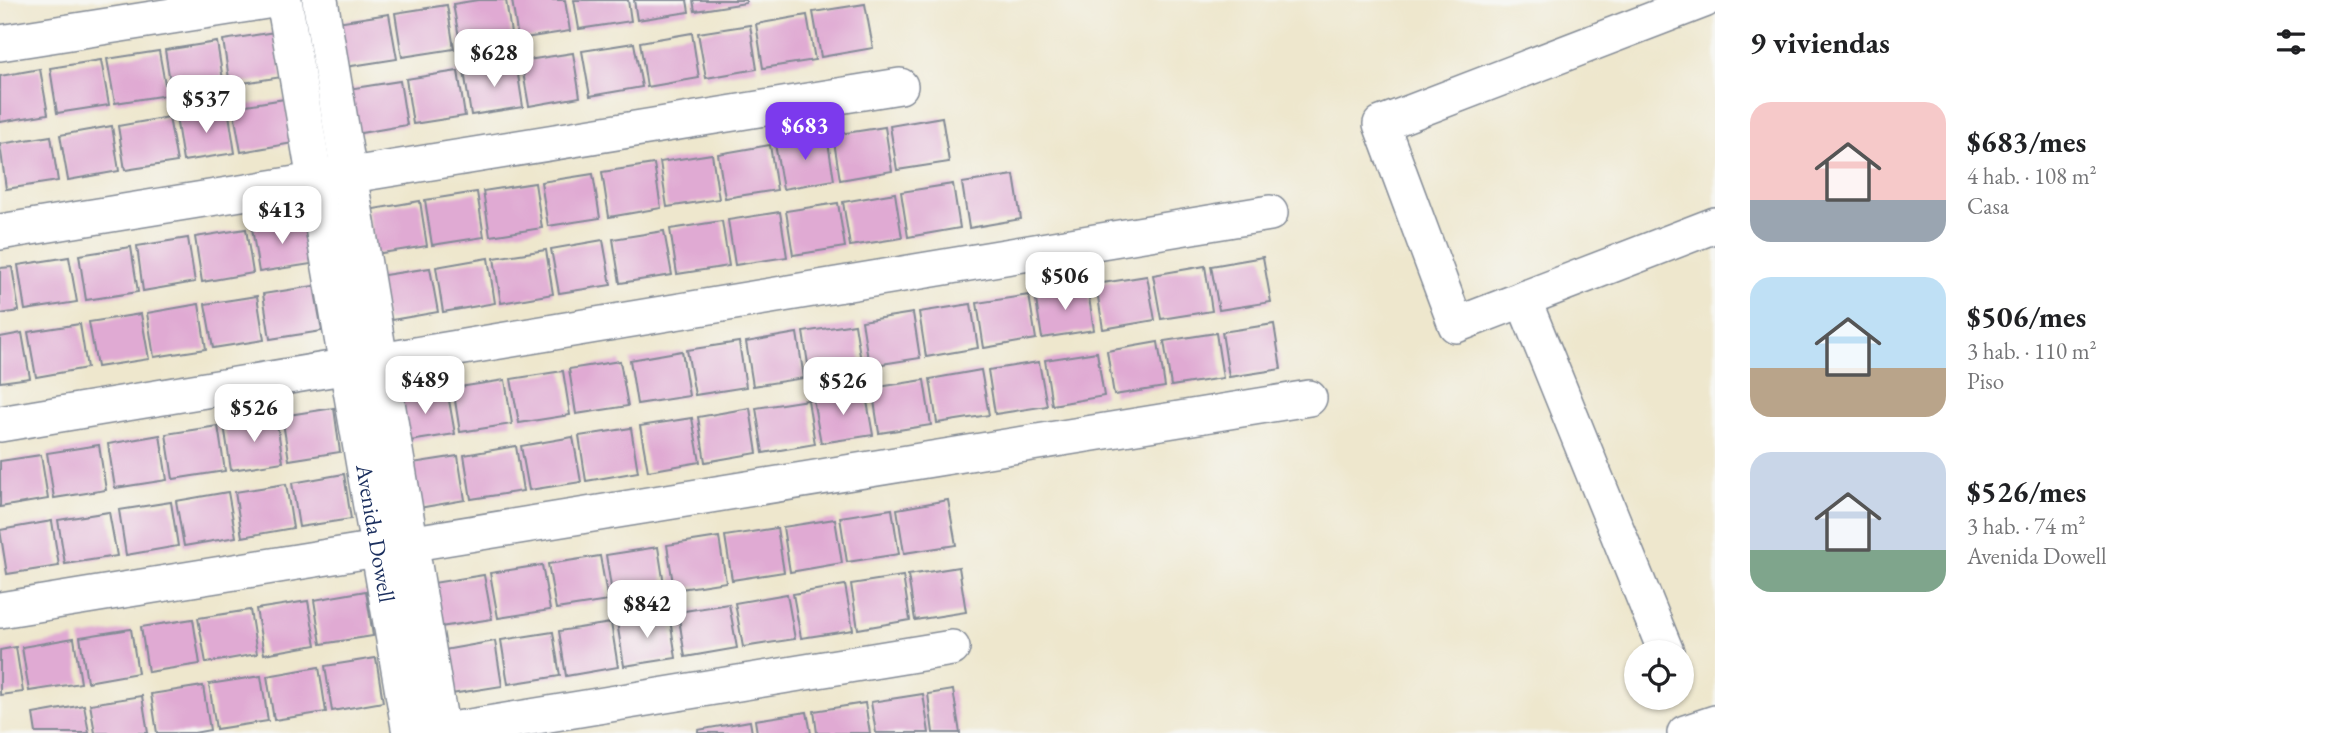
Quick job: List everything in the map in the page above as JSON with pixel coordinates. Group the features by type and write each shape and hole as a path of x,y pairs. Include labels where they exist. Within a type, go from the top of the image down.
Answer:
{"street":[{"path":"0,43 273,0"},
{"name":"Avenida Dowell","path":"284,0 332,178"},
{"name":"Avenida Dowell","path":"320,0 332,178 394,546 432,733"},
{"path":"1704,0 1381,124 1456,325 1523,299 1712,235"},
{"path":"0,232 900,86"},
{"path":"0,424 1270,214"},
{"path":"1523,299 1661,640"},
{"path":"0,610 1309,398"},
{"path":"432,733 952,648"},
{"path":"1685,733 1715,723"}],"building":[{"path":"478,0 506,0 512,40 461,48 453,4"},
{"path":"512,0 565,0 570,31 518,39"},
{"path":"574,0 628,0 631,21 579,29"},
{"path":"634,0 687,0 689,12 637,20"},
{"path":"693,0 746,0 746,3 695,11"},
{"path":"865,4 873,48 821,57 813,12"},
{"path":"447,5 454,49 402,57 395,13"},
{"path":"389,14 397,59 345,67 337,22"},
{"path":"807,15 815,60 763,68 756,24"},
{"path":"750,25 757,69 706,78 698,33"},
{"path":"275,32 282,77 230,85 223,40"},
{"path":"692,33 699,78 647,87 640,42"},
{"path":"217,42 224,86 172,94 165,50"},
{"path":"634,43 642,87 590,96 582,51"},
{"path":"159,51 167,95 115,103 107,59"},
{"path":"573,53 580,97 529,106 521,61"},
{"path":"101,60 109,105 57,113 50,68"},
{"path":"516,62 523,107 471,115 464,71"},
{"path":"40,69 48,114 0,122 0,76"},
{"path":"458,71 465,116 413,124 406,79"},
{"path":"400,81 407,125 355,134 348,89"},
{"path":"285,99 293,143 241,152 233,107"},
{"path":"228,108 235,153 183,161 176,117"},
{"path":"169,117 177,162 125,170 118,126"},
{"path":"942,117 949,162 897,170 890,126"},
{"path":"112,126 119,171 68,180 60,135"},
{"path":"885,127 892,171 840,180 833,135"},
{"path":"51,136 58,181 6,189 0,144"},
{"path":"827,136 834,180 783,189 775,144"},
{"path":"770,145 777,190 725,198 718,154"},
{"path":"712,154 719,199 667,207 660,162"},
{"path":"654,164 661,208 609,217 602,172"},
{"path":"593,174 600,218 548,226 541,182"},
{"path":"1014,175 1021,219 969,228 962,183"},
{"path":"535,183 542,228 490,236 483,191"},
{"path":"953,184 960,228 908,237 901,192"},
{"path":"477,192 484,237 432,245 425,200"},
{"path":"895,193 902,238 850,246 843,202"},
{"path":"420,201 427,246 375,254 368,210"},
{"path":"838,203 845,247 793,255 786,211"},
{"path":"780,212 787,257 735,265 728,220"},
{"path":"304,219 311,264 259,272 252,228"},
{"path":"722,221 729,266 677,274 670,229"},
{"path":"246,229 253,273 202,282 195,237"},
{"path":"664,231 672,275 620,283 613,239"},
{"path":"188,238 195,282 143,291 137,246"},
{"path":"603,240 611,285 559,293 551,249"},
{"path":"131,247 138,292 86,300 79,255"},
{"path":"546,250 553,294 501,303 494,258"},
{"path":"69,257 77,302 25,310 18,265"},
{"path":"1263,257 1271,302 1219,310 1211,266"},
{"path":"488,258 495,303 443,312 436,267"},
{"path":"1205,266 1212,311 1161,319 1153,275"},
{"path":"12,267 19,311 0,314 0,268"},
{"path":"430,268 438,312 386,321 378,276"},
{"path":"1147,276 1155,320 1103,329 1096,284"},
{"path":"1087,285 1094,330 1042,338 1035,294"},
{"path":"314,286 322,331 270,339 263,294"},
{"path":"1029,295 1036,339 984,348 977,303"},
{"path":"257,296 264,340 213,348 205,304"},
{"path":"199,304 206,349 154,357 147,313"},
{"path":"971,304 978,348 926,357 919,312"},
{"path":"913,313 920,358 869,366 862,321"},
{"path":"141,314 149,359 97,367 89,322"},
{"path":"80,324 87,368 36,377 28,332"},
{"path":"855,324 862,368 810,377 803,332"},
{"path":"1274,324 1281,369 1229,377 1222,332"},
{"path":"22,333 30,378 0,382 0,337"},
{"path":"797,333 804,378 753,386 746,342"},
{"path":"1216,333 1223,378 1171,386 1164,341"},
{"path":"739,342 746,387 695,395 687,350"},
{"path":"1158,342 1165,387 1114,395 1107,351"},
{"path":"682,351 689,396 637,404 630,360"},
{"path":"1097,352 1104,396 1052,405 1045,360"},
{"path":"620,361 628,406 576,414 569,369"},
{"path":"1039,362 1047,406 995,414 988,370"},
{"path":"981,370 989,415 937,423 930,379"},
{"path":"563,371 570,415 519,423 511,379"},
{"path":"505,380 512,424 460,432 453,388"},
{"path":"924,380 931,425 879,433 872,388"},
{"path":"447,389 455,434 403,442 395,397"},
{"path":"865,390 873,435 821,443 813,399"},
{"path":"808,400 815,444 763,453 756,408"},
{"path":"334,408 340,452 289,460 282,416"},
{"path":"750,408 757,453 705,462 698,417"},
{"path":"276,417 283,462 231,470 224,425"},
{"path":"692,418 700,462 648,471 640,426"},
{"path":"218,426 225,471 173,479 166,434"},
{"path":"631,428 638,472 586,481 579,436"},
{"path":"160,435 167,480 115,488 108,444"},
{"path":"573,437 581,482 529,490 521,446"},
{"path":"99,445 106,490 54,498 47,453"},
{"path":"516,446 523,491 471,499 464,455"},
{"path":"41,455 48,499 0,507 0,461"},
{"path":"458,456 465,500 413,509 406,464"},
{"path":"344,474 351,519 299,527 292,483"},
{"path":"286,484 293,528 242,537 235,492"},
{"path":"228,492 236,537 184,546 176,501"},
{"path":"948,500 956,545 904,553 897,509"},
{"path":"171,502 178,546 126,555 119,510"},
{"path":"892,509 899,554 847,562 840,517"},
{"path":"109,512 117,556 65,564 58,520"},
{"path":"835,519 842,563 790,572 783,527"},
{"path":"52,521 59,566 7,574 0,530"},
{"path":"777,528 784,572 732,580 725,536"},
{"path":"719,537 726,582 674,590 667,545"},
{"path":"658,547 665,591 613,600 606,555"},
{"path":"600,556 608,601 556,609 548,564"},
{"path":"542,565 550,610 498,618 490,573"},
{"path":"959,567 966,612 915,620 908,575"},
{"path":"484,575 492,619 440,627 433,583"},
{"path":"903,576 910,620 858,629 851,584"},
{"path":"845,585 853,630 801,638 793,594"},
{"path":"366,591 373,636 321,644 314,600"},
{"path":"787,594 795,639 743,647 735,603"},
{"path":"308,601 316,645 264,654 256,609"},
{"path":"729,604 737,648 685,657 678,612"},
{"path":"250,610 257,654 206,663 198,618"},
{"path":"669,613 676,658 624,666 617,622"},
{"path":"193,619 200,664 148,672 141,627"},
{"path":"611,623 618,667 566,676 559,631"},
{"path":"131,629 138,673 87,682 80,637"},
{"path":"553,632 560,676 508,684 501,640"},
{"path":"74,638 81,683 29,691 22,647"},
{"path":"495,641 502,686 451,694 444,650"},
{"path":"16,647 23,692 0,695 0,650"},
{"path":"376,658 383,702 332,711 325,666"},
{"path":"319,667 326,712 274,720 267,676"},
{"path":"261,676 268,721 216,729 209,684"},
{"path":"203,686 210,730 157,733 151,694"},
{"path":"953,690 960,733 933,733 928,694"},
{"path":"923,694 929,733 876,733 871,702"},
{"path":"142,696 148,733 95,733 90,704"},
{"path":"865,703 870,733 817,733 814,711"},
{"path":"84,705 89,733 36,733 33,714"},
{"path":"807,712 811,733 757,733 755,720"},
{"path":"750,721 752,733 698,733 698,730"}]}
